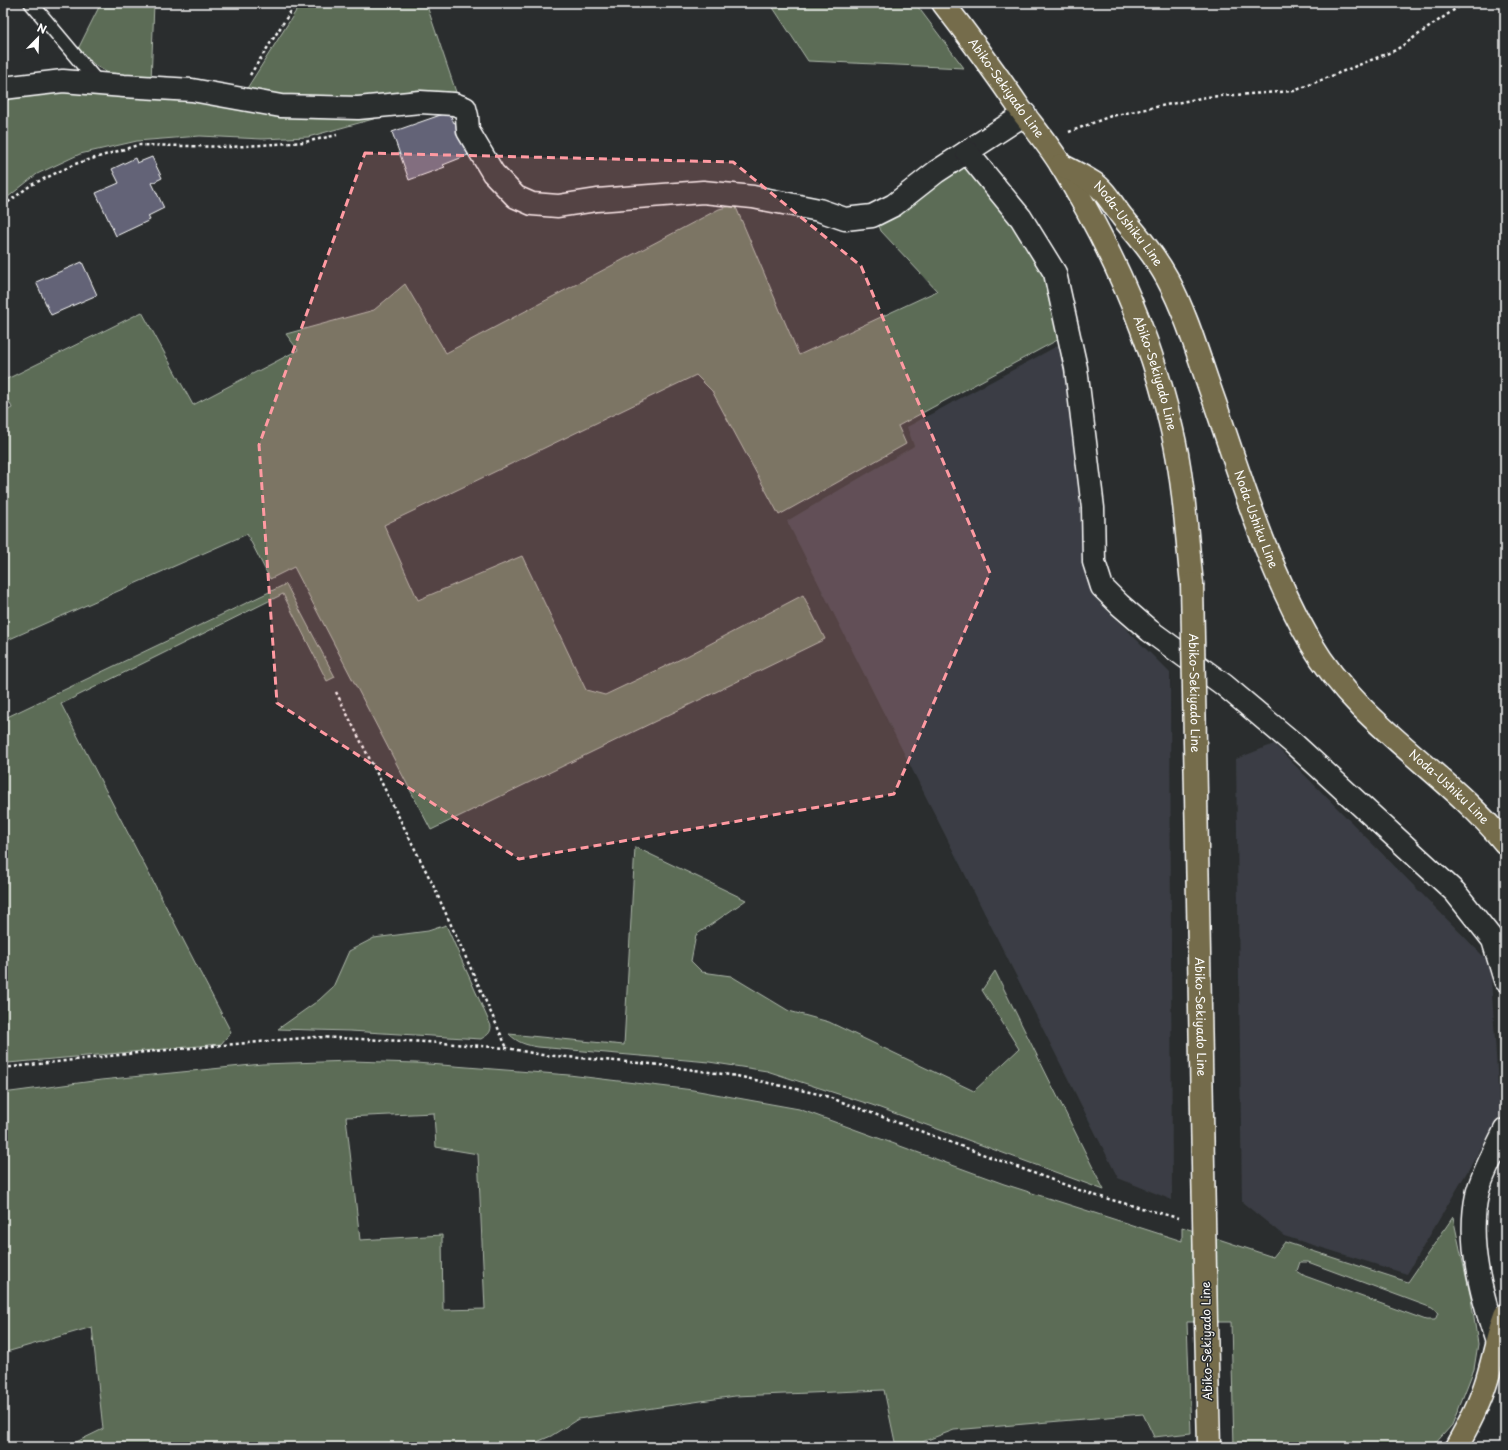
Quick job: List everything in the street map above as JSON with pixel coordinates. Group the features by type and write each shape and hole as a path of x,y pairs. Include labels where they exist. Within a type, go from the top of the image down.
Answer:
{"main road":[{"name":"Abiko-Sekiyado Line","path":"943,3 970,38 1061,165 1110,254 1135,309 1158,375 1172,430 1183,488 1192,584 1209,1447"},
{"name":"Noda-Ushiku Line","path":"1061,165 1095,183 1148,248 1168,280 1186,321 1265,547 1285,593 1312,644 1344,690 1374,721 1464,800 1489,824 1505,843"},
{"path":"1456,1447 1465,1431 1485,1386 1496,1339 1505,1315"}],"street":[{"path":"3,88 63,81 192,90 281,106 358,108 420,102 454,104 465,108 468,131 493,173 516,197 532,204 558,206 604,199 703,192 753,197 819,210 845,219 872,216 894,205 936,172 1025,114"},
{"path":"967,152 1021,218 1055,273 1076,368 1093,508 1094,562 1102,587 1120,606 1150,631 1224,685 1292,743 1455,892 1493,940 1505,980"},
{"path":"1496,1339 1484,1302 1472,1227 1477,1193 1505,1130"}],"lane":[{"path":"30,3 99,84"}],"path":[{"path":"236,98 271,40 296,3"},
{"path":"1043,140 1111,116 1206,97 1294,91 1396,50 1464,3"},
{"path":"3,206 31,185 75,164 138,145 231,147 305,142 342,134"},
{"path":"336,692 432,883 507,1048"},
{"path":"3,1068 145,1052 315,1037 427,1042 507,1048 542,1055 652,1064 737,1076 823,1095 1090,1194 1182,1220"}],"highlighted area":[{"path":"365,153 733,162 861,266 990,573 894,794 519,859 277,703 259,445"}],"shaded area":[{"path":"1061,344 1093,596 1170,673 1172,1200 1118,1178 787,521 914,446 907,427"},
{"path":"1274,744 1490,963 1500,1116 1407,1274 1284,1236 1242,1202 1236,759"}],"green space":[{"path":"101,3 154,3 151,82 122,81 96,66 78,49"},
{"path":"301,3 426,3 458,98 297,102 246,90"},
{"path":"770,3 915,3 964,68 808,61"},
{"path":"39,88 417,107 308,137 262,139 200,136 137,141 80,154 37,174 3,201 3,93"},
{"path":"963,167 974,171 1018,227 1049,278 1063,337 898,426 906,444 779,515 712,391 696,375 384,525 418,600 522,556 586,690 605,695 687,656 803,595 825,639 431,830 294,567 270,579 247,534 3,642 3,413 12,408 3,388 3,381 142,312 193,405 298,350 286,334 374,310 405,284 446,353 719,209 735,205 799,355 937,291 881,231 878,223"},
{"path":"286,584 335,677 327,681 283,594 61,704 231,1032 221,1044 8,1063 3,1060 3,719"},
{"path":"635,847 746,900 696,935 691,961 702,972 731,976 789,1011 829,1022 974,1091 1019,1049 982,990 995,971 1104,1190 872,1105 767,1071 709,1062 538,1047 516,1040 509,1034 624,1045"},
{"path":"446,925 491,1026 489,1033 481,1039 350,1031 278,1029 319,1000 333,987 349,951 374,938 428,931"},
{"path":"351,1061 416,1063 569,1075 693,1090 799,1109 1004,1184 1182,1241 1182,1227 1273,1257 1285,1242 1408,1282 1453,1217 1471,1299 1478,1344 1474,1369 1452,1425 1432,1447 1234,1447 1231,1322 1187,1322 1191,1433 1154,1437 1143,1414 954,1430 922,1442 895,1442 884,1390 735,1396 578,1419 551,1436 525,1447 66,1447 103,1429 92,1327 3,1353 3,1093 101,1080 262,1064","holes":["434,1113 436,1147 478,1154 485,1309 443,1310 442,1235 360,1240 346,1117","1300,1262 1308,1262 1432,1308 1438,1313 1435,1320 1426,1320 1305,1276 1297,1271"]}],"building":[{"path":"449,112 454,123 456,122 468,155 443,165 445,167 409,180 392,132"},
{"path":"152,157 162,178 152,183 164,208 148,216 150,220 116,236 96,193 119,183 112,169 135,158 137,163"},
{"path":"82,262 97,295 51,315 36,282"}]}
